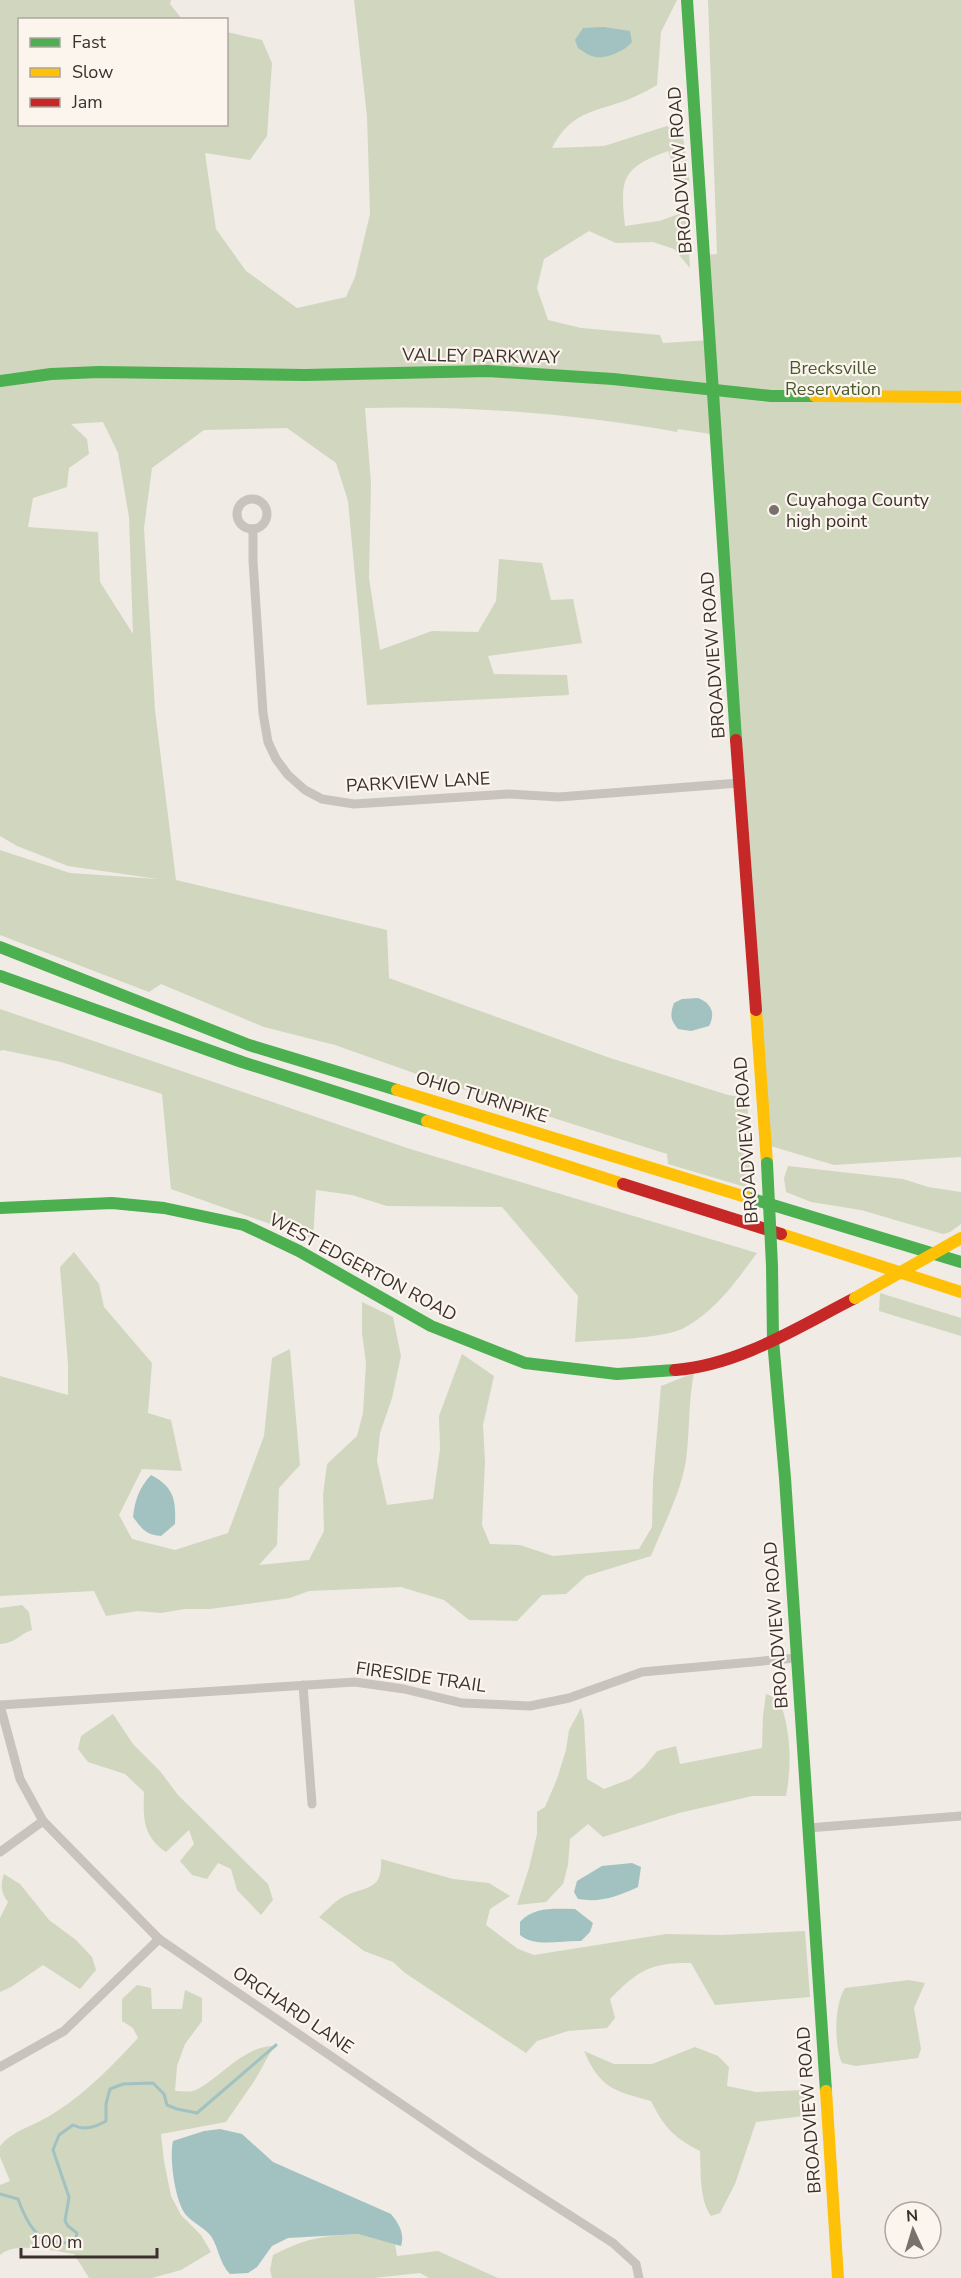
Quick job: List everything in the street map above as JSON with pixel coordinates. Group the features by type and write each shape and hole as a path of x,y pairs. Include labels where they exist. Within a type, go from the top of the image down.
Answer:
{"main road":[{"name":"BROADVIEW ROAD","path":"687,0 739,783 767,1163 773,1340 785,1478 838,2278"},
{"name":"VALLEY PARKWAY","path":"0,381 51,374 99,372 305,375 488,371 603,378 771,396 961,397"},
{"name":"OHIO TURNPIKE","path":"0,947 249,1045 961,1262"},
{"path":"0,976 242,1062 961,1292"},
{"name":"WEST EDGERTON ROAD","path":"0,1208 112,1203 164,1208 244,1225 299,1251 431,1326 525,1364 617,1374 684,1369 723,1361 773,1340 855,1298 961,1238"}],"street":[{"name":"PARKVIEW LANE","path":"253,529 263,713 268,742 276,759 288,775 305,790 322,799 354,804 509,794 559,796 739,783"},
{"name":"FIRESIDE TRAIL","path":"0,1705 355,1682 404,1689 462,1703 530,1706 569,1698 642,1672 796,1658"},
{"path":"303,1685 312,1804"},
{"name":"ORCHARD LANE","path":"0,1705 20,1779 44,1821 159,1939 476,2155 613,2243 636,2264 639,2278"},
{"path":"808,1828 961,1816"},
{"path":"0,1852 44,1821"},
{"path":"0,2067 64,2031 159,1939"}],"green space":[{"name":"Brecksville Reservation","path":"0,0 171,0 170,4 181,18 18,18 18,126 228,126 228,32 262,40 272,63 267,136 250,160 205,153 216,229 246,271 297,308 346,297 355,277 370,214 367,116 354,0 677,0 661,32 657,85 636,96 578,118 560,135 552,148 604,146 667,126 683,137 690,185 679,181 668,151 652,157 632,170 624,186 623,210 625,226 659,221 679,214 687,219 690,268 674,249 653,242 616,243 589,231 544,259 537,288 548,320 581,328 660,335 663,343 711,340 706,255 717,254 708,0 961,0 961,1157 834,1165 764,1144 717,435 521,412 404,407 365,408 371,483 369,578 380,650 432,631 478,632 496,601 499,559 542,563 551,600 573,599 582,643 488,656 494,674 567,675 569,695 367,705 348,501 336,463 287,428 204,430 152,468 144,528 155,710 176,880 387,930 389,978 610,1058 728,1095 747,1098 752,1189 668,1164 667,1154 428,1078 335,1045 264,1027 161,984 149,992 0,935 0,850 70,873 158,879 68,866 17,846 0,836","holes":["103,422 118,453 129,517 133,634 100,582 98,532 28,527 33,498 67,487 69,468 89,454 87,439 71,424"]},
{"path":"0,1009 410,1149 757,1253 716,1304 684,1328 647,1337 575,1342 578,1296 502,1207 387,1206 352,1195 316,1190 313,1239 171,1189 162,1094 61,1062 0,1051"},
{"path":"788,1166 903,1179 928,1187 961,1192 961,1224 943,1234 861,1210 811,1202 786,1192 784,1178"},
{"path":"74,1252 99,1284 104,1307 152,1363 148,1413 171,1420 182,1471 142,1469 119,1515 132,1539 175,1550 228,1533 264,1436 272,1358 290,1349 300,1465 279,1488 277,1545 259,1565 309,1560 324,1531 323,1495 327,1464 357,1436 363,1413 366,1363 362,1333 362,1302 393,1317 401,1356 392,1398 380,1433 377,1461 387,1505 433,1499 440,1449 439,1416 462,1354 494,1376 483,1425 485,1462 482,1525 490,1544 520,1545 553,1556 639,1549 652,1527 653,1480 661,1386 694,1373 684,1472 651,1556 586,1576 566,1594 542,1595 517,1621 469,1620 444,1600 401,1587 309,1591 290,1598 210,1609 185,1609 161,1613 138,1611 106,1616 94,1591 0,1596 0,1376 68,1395 68,1364 60,1267"},
{"path":"880,1293 961,1318 961,1336 879,1311"},
{"path":"22,1605 29,1612 32,1630 10,1642 0,1644 0,1608"},
{"path":"766,1694 779,1699 786,1723 790,1759 786,1796 752,1796 679,1813 603,1837 588,1824 570,1839 568,1865 563,1884 546,1902 517,1905 537,1834 537,1812 545,1807 557,1779 566,1750 569,1730 581,1708 584,1720 587,1779 604,1789 630,1779 657,1751 676,1746 680,1764 762,1748"},
{"path":"113,1714 133,1744 160,1771 178,1795 268,1884 273,1900 261,1915 237,1890 231,1869 218,1863 207,1879 192,1875 180,1861 194,1844 189,1830 166,1852 158,1846 149,1833 144,1819 144,1792 125,1774 88,1762 78,1749 81,1736"},
{"path":"381,1859 453,1879 489,1883 510,1896 490,1909 486,1925 518,1949 534,1955 666,1934 722,1935 805,1931 810,1997 715,2005 691,1963 665,1964 637,1975 610,1999 615,2018 607,2028 568,2031 537,2041 526,2053 405,1973 393,1962 364,1951 319,1917 341,1898 375,1883 381,1870"},
{"path":"4,1874 20,1884 49,1920 76,1940 92,1957 96,1970 80,1989 43,1965 0,1992 0,1918 8,1902 2,1888"},
{"path":"909,1980 925,1983 914,2008 921,2049 918,2058 856,2066 842,2063 836,2025 841,1995 845,1988"},
{"path":"137,1985 151,1988 152,2009 182,2009 185,1990 202,1998 202,2021 185,2044 177,2066 175,2091 196,2090 243,2056 263,2047 274,2046 255,2080 226,2122 161,2134 171,2196 181,2215 201,2235 211,2252 181,2270 152,2278 89,2278 74,2254 46,2249 15,2249 0,2255 0,2185 10,2181 0,2157 0,2146 11,2136 75,2099 138,2038 133,2028 122,2021 122,1999"},
{"path":"695,2047 718,2056 729,2067 727,2086 756,2092 804,2090 811,2115 756,2122 735,2184 720,2213 711,2216 704,2201 700,2151 671,2131 660,2118 651,2101 618,2091 602,2080 584,2051 614,2064 652,2064"},
{"path":"358,2234 395,2244 397,2256 438,2251 498,2278 429,2278 420,2273 374,2278 272,2278 270,2270 273,2255 314,2239"}],"water":[{"path":"604,27 630,31 632,42 616,53 605,57 591,56 578,48 575,40 583,28"},
{"path":"698,998 711,1009 712,1017 709,1026 691,1031 678,1029 672,1017 674,1003 682,999"},
{"path":"151,1475 165,1484 174,1501 175,1524 161,1536 145,1531 133,1517 138,1494"},
{"path":"632,1863 641,1867 638,1887 609,1898 578,1899 574,1892 577,1881 602,1866"},
{"path":"546,1909 575,1909 593,1923 590,1932 581,1941 541,1942 526,1939 520,1935 520,1922 532,1913"},
{"path":"220,2129 242,2134 273,2162 391,2214 400,2229 401,2246 358,2234 288,2238 272,2246 257,2267 248,2273 230,2274 211,2236 189,2218 182,2209 172,2168 173,2141 204,2131"}],"waterway":[{"path":"0,2194 18,2199 32,2227 44,2239 63,2243 75,2242 77,2233 65,2221 69,2197 53,2150 59,2135 73,2125 90,2128 106,2121 106,2104 110,2089 123,2084 153,2083 164,2094 167,2105 197,2113 276,2045"}],"traffic: fast":[{"path":"687,0 736,740"},
{"path":"0,381 51,374 99,372 305,375 488,371 613,379 771,396 815,396"},
{"path":"0,947 249,1045 397,1090"},
{"path":"0,976 242,1062 427,1121"},
{"path":"767,1163 772,1266"},
{"path":"746,1197 961,1262"},
{"path":"0,1208 112,1203 164,1208 244,1225 299,1251 431,1326 525,1363 617,1374 675,1370"},
{"path":"772,1266 773,1340 785,1478 826,2091"}],"traffic: slow":[{"path":"815,396 961,397"},
{"path":"756,1010 767,1163"},
{"path":"397,1090 746,1197"},
{"path":"427,1121 623,1184"},
{"path":"781,1234 961,1292"},
{"path":"855,1298 961,1238"},
{"path":"826,2091 838,2278"}],"traffic: jam":[{"path":"736,740 756,1010"},
{"path":"623,1184 781,1234"},
{"path":"675,1370 699,1367 745,1353 855,1298"}],"place":[{"name":"Cuyahoga County high point","path":"774,510"}]}
